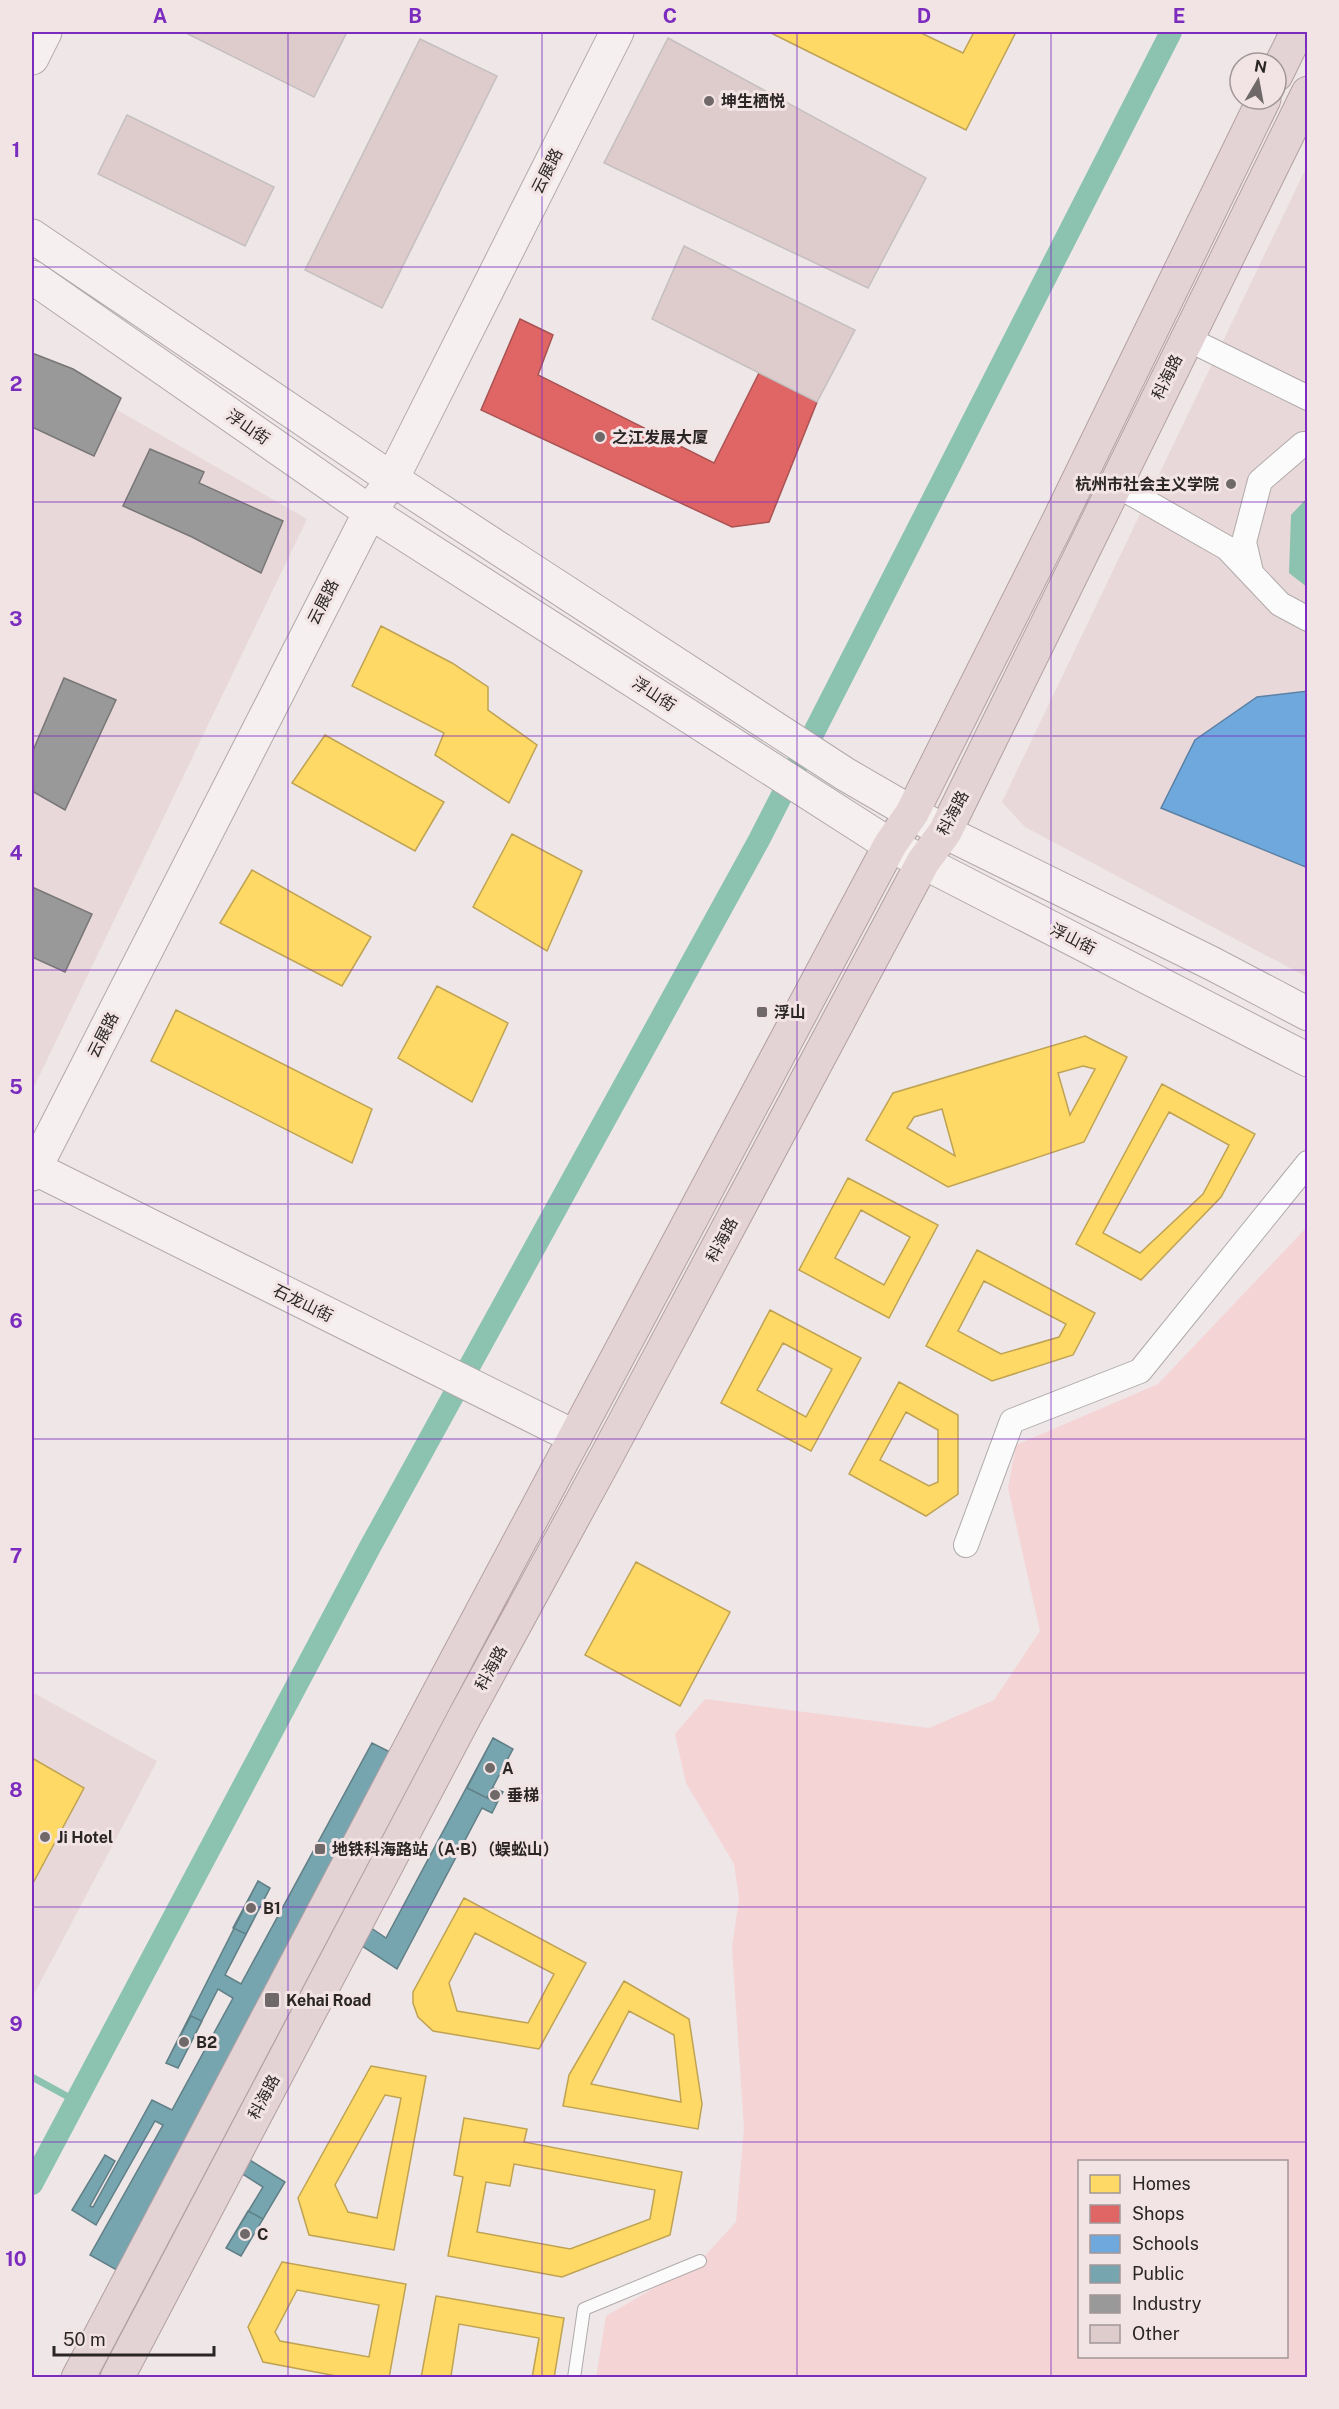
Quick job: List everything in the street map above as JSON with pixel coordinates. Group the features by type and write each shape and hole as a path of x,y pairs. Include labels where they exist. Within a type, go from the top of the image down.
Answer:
{"highway":[{"path":"1288,51 1297,32"},
{"name":"科海路","path":"117,2378 459,1726 600,1469 923,862 945,832 1308,93"},
{"name":"科海路","path":"78,2378 890,845 912,813 1057,524 1258,111"}],"main road":[{"path":"32,58 45,32"},
{"name":"云展路","path":"32,1170 369,512 392,479 617,32"},
{"path":"32,236 392,479 845,774 945,832 1213,963 1308,1014"},
{"name":"浮山街","path":"32,277 369,512 890,845 1308,1060"},
{"name":"石龙山街","path":"32,1170 575,1437"}],"street":[{"path":"1186,338 1308,398"},
{"path":"1251,572 1244,542 1260,481 1303,444 1308,444"},
{"path":"1114,484 1227,548 1280,604 1308,619"},
{"path":"966,1545 1012,1421 1140,1371 1308,1163"}],"lane":[{"path":"574,2378 584,2309 700,2261"}],"shaded area":[{"name":"杭州市社会主义学院","path":"1307,166 1307,977 1025,827 1002,802"},
{"path":"32,361 307,519 33,1089 32,1088"},
{"path":"1307,498 1307,587 1289,573 1291,515"},
{"path":"1307,1227 1307,2377 596,2378 606,2316 700,2261 736,2222 744,2128 732,1948 739,1898 734,1864 686,1783 675,1734 705,1699 929,1728 994,1700 1040,1631 1008,1488 1016,1445 1158,1384"},
{"path":"32,1692 157,1761 32,1998"}],"building: Homes":[{"path":"769,32 919,32 963,53 974,32 1016,32 966,130"},
{"path":"381,626 452,663 488,687 488,710 537,745 509,803 435,755 444,733 352,686"},
{"path":"325,735 444,802 415,851 292,783"},
{"path":"512,834 582,871 547,951 473,907"},
{"path":"252,870 371,937 342,986 220,923"},
{"path":"437,986 508,1023 472,1102 398,1058"},
{"path":"176,1010 372,1109 352,1163 151,1061"},
{"path":"1085,1036 1127,1057 1084,1142 948,1187 866,1140 893,1093","holes":["1083,1066 1095,1069 1070,1115 1058,1073","942,1109 955,1156 907,1128 914,1117"]},
{"path":"1162,1084 1255,1134 1221,1197 1141,1280 1076,1244","holes":["1169,1112 1229,1145 1203,1194 1140,1253 1103,1233"]},
{"path":"848,1178 938,1225 889,1318 799,1270","holes":["861,1210 910,1237 884,1285 835,1258"]},
{"path":"977,1250 1095,1313 1073,1355 992,1381 926,1346","holes":["984,1281 1066,1324 1059,1337 1001,1354 958,1331"]},
{"path":"770,1310 861,1358 811,1451 721,1403","holes":["783,1343 832,1369 806,1417 757,1390"]},
{"path":"899,1382 958,1415 958,1494 926,1516 849,1474","holes":["906,1412 938,1430 938,1482 929,1486 880,1460"]},
{"path":"636,1562 730,1612 680,1706 585,1655"},
{"name":"Ji Hotel","path":"32,1758 84,1788 32,1885"},
{"path":"464,1898 586,1963 539,2049 433,2031 418,2017 413,2003 413,1992","holes":["475,1933 554,1974 528,2023 457,2011 449,1983"]},
{"path":"624,1981 689,2019 702,2104 698,2129 563,2106 569,2075","holes":["629,2011 674,2035 681,2102 591,2084"]},
{"path":"371,2066 426,2076 394,2250 309,2235 298,2198","holes":["385,2095 401,2098 377,2218 348,2212 335,2185"]},
{"path":"464,2118 527,2129 524,2142 682,2172 670,2235 562,2277 448,2256 463,2177 454,2175","holes":["514,2164 655,2190 650,2219 570,2249 477,2232 486,2182 510,2186"]},
{"path":"282,2262 406,2284 389,2378 347,2378 263,2362 248,2327","holes":["297,2290 379,2305 369,2357 280,2341 275,2332"]},
{"path":"436,2296 564,2318 554,2378 532,2378 539,2338 459,2324 451,2376 459,2378 421,2378"}],"building: Shops":[{"name":"之江发展大厦","path":"520,319 553,335 538,375 714,463 759,373 817,402 769,522 732,527 481,410"}],"building: Schools":[{"path":"1308,691 1308,868 1161,808 1195,740 1257,697"}],"building: Public":[{"name":"Kehai Road","path":"493,1738 513,1749 487,1798 497,1803 492,1813 482,1808 397,1969 350,1938 234,2150 285,2182 241,2256 226,2248 263,2187 227,2164 156,2292 90,2255 163,2125 155,2121 96,2225 72,2210 105,2155 115,2161 90,2206 93,2207 152,2100 172,2110 233,1998 218,1989 178,2068 166,2063 258,1881 270,1888 225,1975 241,1984 372,1743 440,1777 361,1921 386,1938"},
{"name":"A","path":"493,1738 513,1749 487,1798 467,1788"},
{"name":"垂梯","path":"493,1788 503,1792 497,1803 487,1798"},
{"name":"B1","path":"258,1881 270,1888 246,1934 233,1928"},
{"name":"B2","path":"191,2016 202,2021 178,2068 166,2063"},
{"name":"C","path":"248,2211 263,2219 241,2256 226,2248"}],"building: Industry":[{"path":"32,353 73,369 121,398 94,456 32,427"},
{"path":"150,449 204,472 199,483 283,521 261,573 192,537 123,506"},
{"path":"64,678 116,700 65,810 32,791 32,753"},
{"path":"32,887 92,914 65,972 32,957"}],"building: Other":[{"path":"184,32 347,32 314,97"},
{"name":"坤生栖悦","path":"668,38 926,178 868,288 604,163"},
{"path":"420,39 497,76 382,308 305,270"},
{"path":"127,115 274,187 245,246 98,174"},
{"path":"684,246 855,330 817,402 652,319"}],"waterway":[{"path":"32,2184 370,1547 759,840 1171,32"},
{"path":"32,2077 74,2100"}],"place":[{"name":"坤生栖悦","path":"709,101"},
{"name":"之江发展大厦","path":"600,437"},
{"name":"杭州市社会主义学院","path":"1231,484"},
{"name":"浮山","path":"762,1012"},
{"name":"A","path":"490,1768"},
{"name":"垂梯","path":"495,1795"},
{"name":"Ji Hotel","path":"45,1837"},
{"name":"地铁科海路站（A·B）（蜈蚣山）","path":"320,1849"},
{"name":"B1","path":"251,1908"},
{"name":"Kehai Road","path":"272,2000"},
{"name":"B2","path":"184,2042"},
{"name":"C","path":"245,2234"}]}
